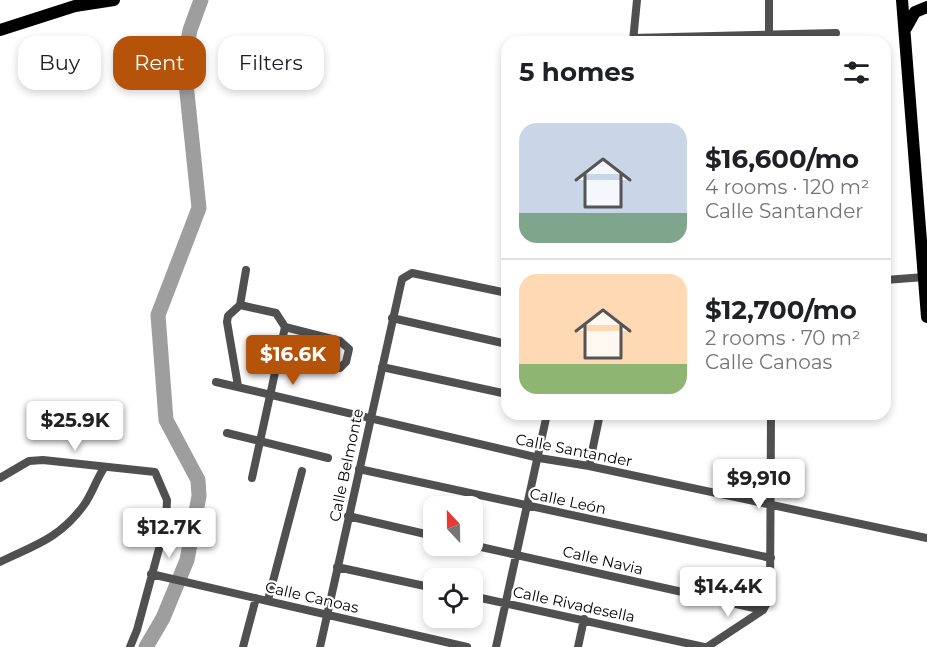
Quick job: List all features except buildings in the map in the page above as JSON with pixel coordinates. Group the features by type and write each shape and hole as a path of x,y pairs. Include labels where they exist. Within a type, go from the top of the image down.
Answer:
{"main road":[{"path":"0,30 75,6 114,0"},
{"path":"900,0 904,13 927,317"},
{"path":"905,36 911,16 927,7"}],"street":[{"path":"633,36 637,0"},
{"path":"769,0 769,36"},
{"path":"802,36 836,33"},
{"path":"238,386 227,322 228,316 240,305 246,270"},
{"name":"Calle Belmonte","path":"320,647 392,318 404,276 412,273 426,274 501,292"},
{"path":"891,280 925,277"},
{"path":"240,305 270,310 279,315 285,327 252,478"},
{"path":"392,318 501,343"},
{"path":"280,355 339,368 346,362 349,349 343,343 332,339 285,327"},
{"path":"382,367 501,393"},
{"name":"Calle Santander","path":"216,382 271,393 370,419 538,458 589,466 772,507 927,538"},
{"path":"496,647 546,420"},
{"path":"589,466 599,420"},
{"path":"706,647 763,610 771,593 771,420"},
{"path":"227,433 328,458"},
{"path":"0,478 29,461 43,460 155,472 167,500 166,523 130,647"},
{"path":"0,562 37,548 56,534 86,503 104,468"},
{"name":"Calle León","path":"359,469 771,558"},
{"path":"268,600 302,471"},
{"path":"348,516 423,533"},
{"name":"Calle Navia","path":"483,547 763,610"},
{"path":"337,567 423,586"},
{"name":"Calle Canoas","path":"151,574 467,647"},
{"path":"243,647 256,598"},
{"name":"Calle Rivadesella","path":"483,598 706,647"},
{"path":"578,647 584,619"}],"waterway":[{"path":"146,647 163,618 187,560 199,496 198,480 166,420 158,315 199,208 184,64 190,30 201,0"}]}
